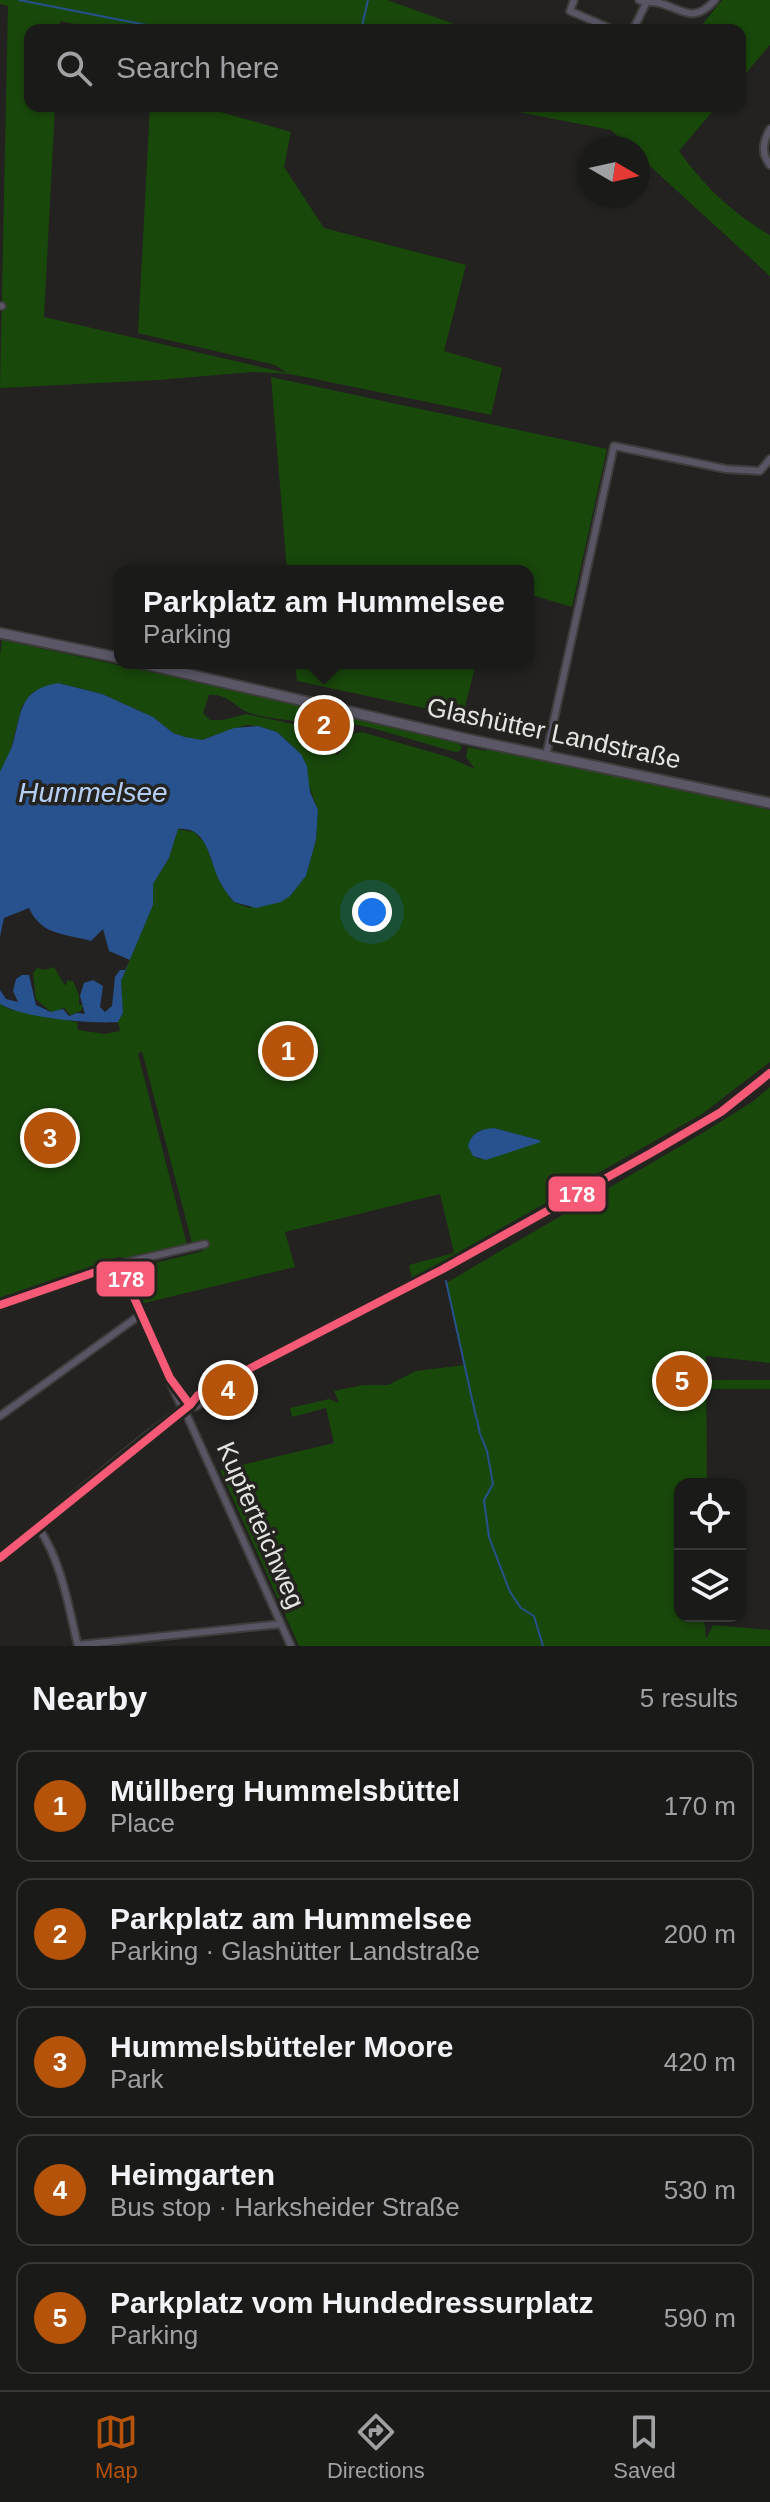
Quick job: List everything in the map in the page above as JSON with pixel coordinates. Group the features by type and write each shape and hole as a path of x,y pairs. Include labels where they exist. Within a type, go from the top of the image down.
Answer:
{"street":[{"path":"574,0 570,11 600,24"},
{"path":"637,24 644,1 691,14 700,13 715,0"},
{"path":"770,129 764,145 770,165"},
{"path":"546,756 614,446 726,469 760,471 770,459"},
{"path":"0,633 114,657"},
{"name":"Glashütter Landstraße","path":"167,669 546,756 770,803"},
{"path":"0,1558 187,1407 196,1405 233,1378 443,1269 701,1124 730,1106 770,1073"},
{"path":"0,1305 119,1264 205,1244"},
{"name":"Kupferteichweg","path":"119,1264 140,1315 187,1407 291,1646"},
{"path":"0,1416 140,1315"},
{"path":"38,1527 57,1563 78,1645 281,1624"}],"green space":[{"path":"0,0 387,0 454,24 75,24 60,21 60,24 24,24 24,112 55,112 44,317 287,373 275,365 138,333 150,112 220,112 291,132 284,167 324,228 466,265 444,351 502,368 491,415 290,374 252,372 0,388 8,6 0,4"},
{"path":"722,0 770,0 770,45 746,73 746,24 703,24"},
{"path":"519,112 712,112 679,151 720,198 770,235 770,276 650,166 650,136 617,136 611,130"},
{"path":"271,377 607,449 572,607 534,596 534,565 287,565"},
{"path":"2,640 114,664 114,669 136,669 359,717 457,742 462,747 455,752 372,728 306,715 299,722 264,717 245,711 224,697 209,695 203,713 210,720 246,714 298,725 315,734 337,755 350,734 362,732 448,757 475,769 466,757 468,747 486,751 488,748 770,810 770,1062 702,1114 412,1279 409,1265 454,1253 440,1194 285,1232 295,1267 144,1303 136,1280 144,1266 203,1251 201,1241 192,1243 142,1051 138,1054 187,1245 118,1261 0,1301 0,1004 8,1009 77,1022 78,1030 105,1034 120,1031 118,1022 123,1013 121,981 153,904 153,884 169,858 178,829 194,832 205,843 221,884 233,902 249,908 290,896 306,876 316,840 318,810 294,747 277,732 246,725 201,740 185,737 173,733 153,717 102,694 58,683 33,692 22,706 10,752 0,772","holes":["494,1128 539,1140 486,1160 477,1158 471,1138 478,1131"]},
{"path":"296,669 474,669 461,723 452,721 452,714 297,681"},
{"path":"54,967 64,984 67,985 67,980 73,981 79,995 79,1005 83,1005 81,1011 70,1015 64,1007 51,1012 36,999 33,973 37,968 45,970"},
{"path":"770,1087 770,1363 706,1356 707,1478 674,1478 674,1622 705,1622 706,1639 713,1625 770,1630 770,1646 299,1646 220,1470 334,1443 326,1408 292,1417 290,1408 329,1399 339,1403 334,1391 363,1385 388,1385 416,1371 465,1365 446,1283 752,1102"},
{"path":"710,1380 770,1380 770,1389 711,1389"}],"water":[{"name":"Hummelsee","path":"58,683 102,694 153,717 173,733 185,737 202,740 234,728 258,726 277,732 301,754 307,766 310,792 318,810 316,840 306,876 290,896 281,902 256,908 234,902 219,880 201,838 188,829 178,829 169,858 153,884 153,905 130,960 109,951 103,929 91,941 63,934 40,924 29,908 4,918 0,937 0,772 12,747 24,704 36,691"},
{"path":"129,962 121,981 123,1013 118,1022 57,1019 24,1013 0,1004 0,990 6,999 18,1002 13,991 16,979 29,975 36,1005 51,1012 63,1009 69,1016 85,1014 80,996 84,983 93,980 103,986 100,1007 105,1012 112,1006 115,977 120,970 125,970"},
{"path":"494,1128 541,1142 486,1160 473,1156 468,1146 472,1137 481,1130"}],"waterway":[{"path":"19,0 141,24"},
{"path":"362,24 368,0"},
{"path":"446,1281 476,1417"},
{"path":"477,1419 480,1434"},
{"path":"481,1436 493,1484 484,1500 489,1537 510,1592 521,1608 534,1616 543,1646"}],"transit line":[{"name":"178","path":"0,1558 190,1405 198,1395 443,1269 651,1153 721,1112 770,1073"},
{"name":"178","path":"0,1305 119,1264 170,1378 190,1405"}],"place":[{"name":"Parkplatz am Hummelsee","path":"324,725"},
{"name":"Müllberg Hummelsbüttel","path":"288,1051"},
{"name":"Hummelsbütteler Moore","path":"50,1138"},
{"name":"Parkplatz vom Hundedressurplatz","path":"682,1381"},
{"name":"Heimgarten","path":"228,1390"}]}
